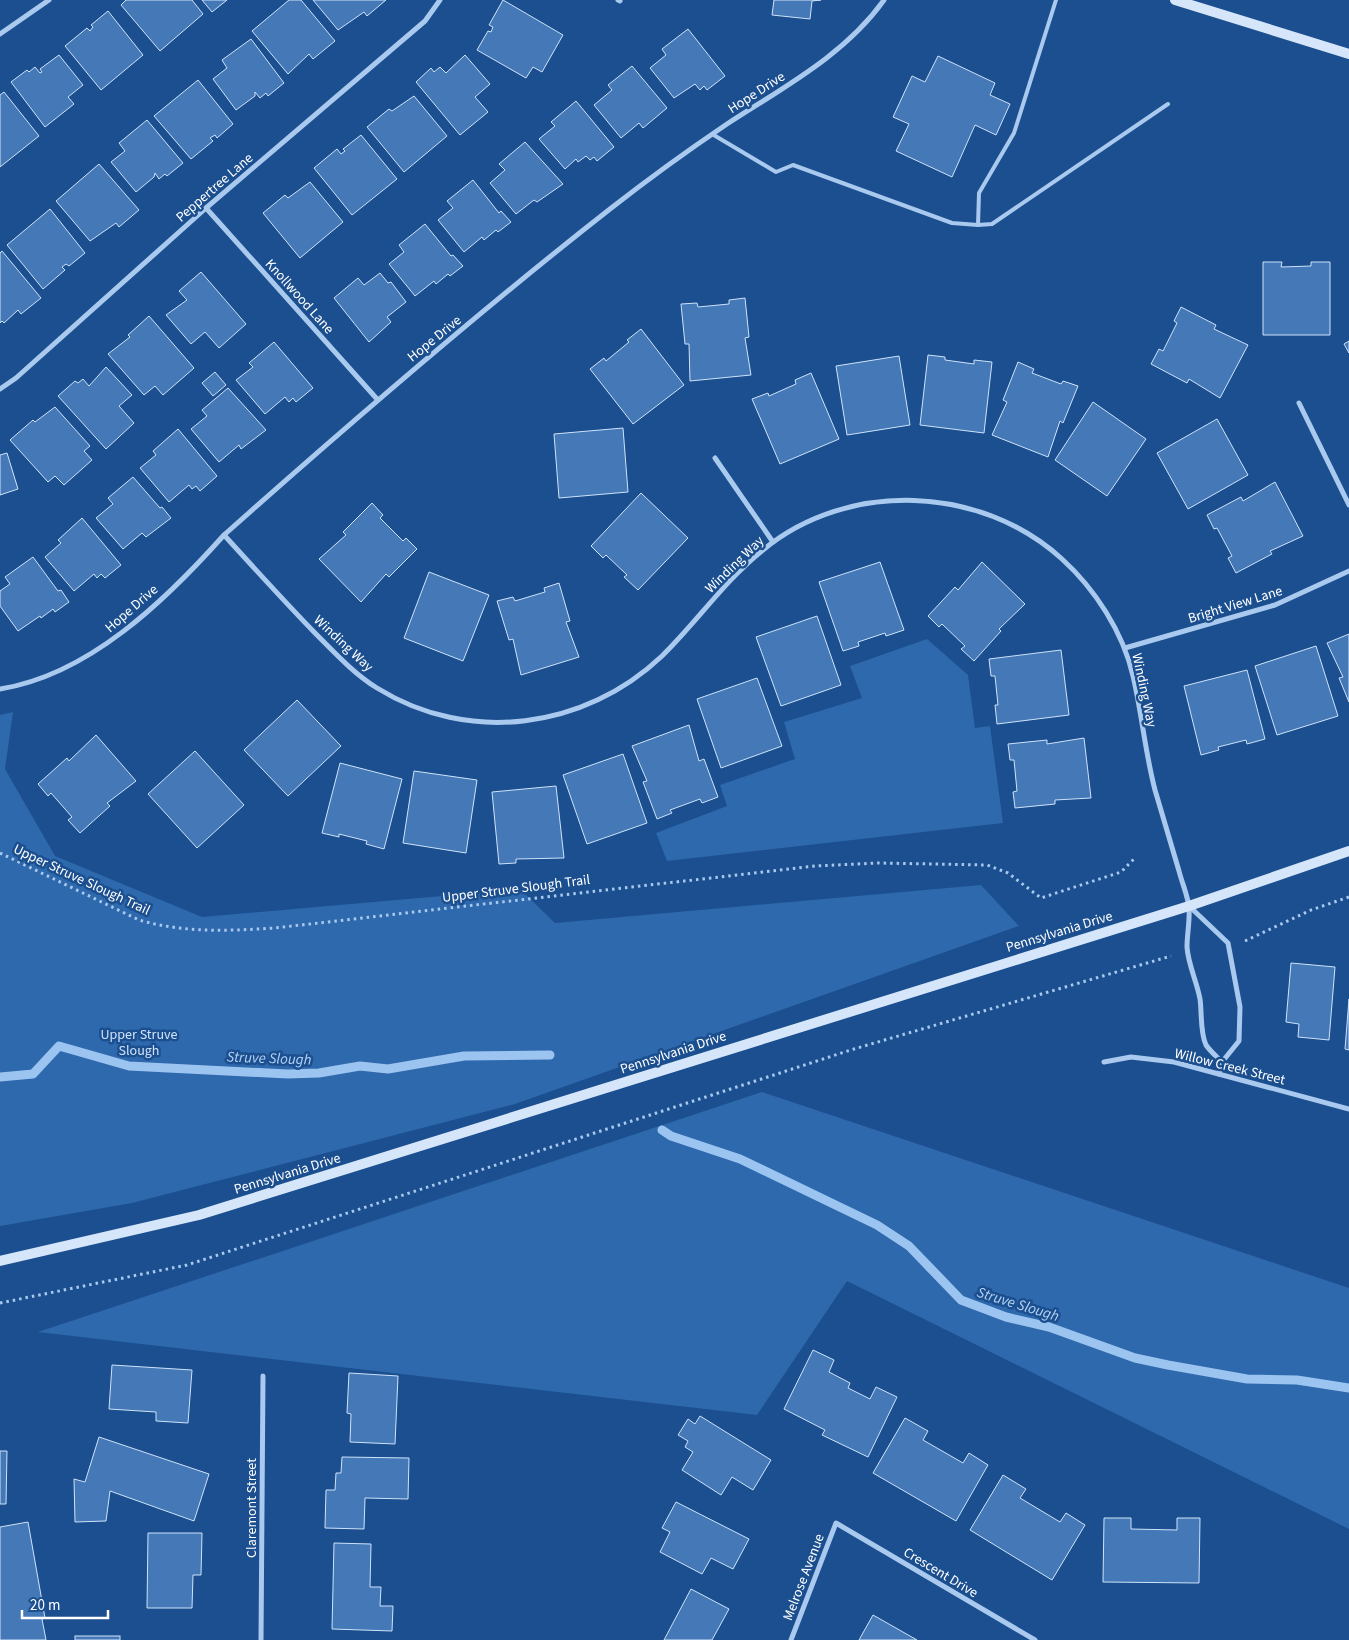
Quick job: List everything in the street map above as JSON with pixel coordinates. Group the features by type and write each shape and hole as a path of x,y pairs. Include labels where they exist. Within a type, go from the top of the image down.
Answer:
{"street":[{"path":"0,34 49,0"},
{"name":"Peppertree Lane","path":"0,389 16,378 206,208 425,21 440,0"},
{"name":"Hope Drive","path":"0,689 40,680 103,646 142,615 202,559 224,535 377,399 610,209 712,134 808,71 845,43 874,14 884,0"},
{"path":"1175,0 1349,54"},
{"name":"Knollwood Lane","path":"206,208 377,399"},
{"path":"1299,403 1349,505"},
{"path":"715,458 773,542"},
{"name":"Winding Way","path":"224,535 340,658 378,688 406,703 444,715 478,721 517,722 541,719 574,711 617,692 661,656 750,561 773,542 812,521 859,505 880,502 925,501 968,508 993,516 1016,526 1062,559 1097,599 1124,648 1133,673 1149,765 1189,906"},
{"name":"Bright View Lane","path":"1124,648 1275,606 1349,571"},
{"name":"Pennsylvania Drive","path":"0,1261 199,1215 1189,906 1349,851"},
{"name":"Willow Creek Street","path":"1189,906 1228,943 1240,1007 1240,1024 1239,1041 1222,1062 1204,1042 1200,1000 1187,951 1189,906"},
{"name":"Willow Creek Street","path":"1104,1062 1142,1057 1219,1074 1349,1109"},
{"path":"1219,1074 1222,1062"},
{"name":"Claremont Street","path":"261,1640 263,1376"},
{"name":"Melrose Avenue","path":"791,1640 836,1523"},
{"name":"Crescent Drive","path":"836,1523 1035,1640"}],"lane":[{"path":"978,225 979,193 1014,133 1056,0"},
{"path":"712,134 776,172 793,165 952,222 978,225 992,224 1168,104"}],"path":[{"name":"Upper Struve Slough Trail","path":"0,853 139,920 160,926 208,931 275,928 796,868 878,864 987,865 1008,873 1041,898 1122,872 1134,859"},
{"path":"1249,940 1311,910 1349,897"},
{"path":"0,1303 187,1265 854,1049 1158,960"}],"green space":[{"path":"927,639 968,675 975,728 990,726 1003,823 667,861 656,833 727,806 720,785 795,759 784,722 862,698 850,666"},
{"name":"Upper Struve Slough","path":"13,712 5,769 55,856 202,917 520,889 555,923 981,885 1019,926 515,1104 132,1203 0,1226 0,715"},
{"path":"762,1092 1349,1288 1349,1529 847,1281 757,1415 38,1332"}],"building":[{"path":"126,0 192,0 203,14 160,51 121,5"},
{"path":"202,0 227,0 212,12"},
{"path":"289,0 301,0 335,41 313,59 309,54 288,74 252,31"},
{"path":"313,0 386,0 367,16 364,12 338,30"},
{"path":"503,0 563,35 542,72 533,67 526,78 477,50 488,31 491,32 493,27 489,25"},
{"path":"774,0 821,0 812,1 810,19 772,15"},
{"path":"108,11 143,55 101,90 65,46 87,28 90,31 93,27 91,25"},
{"path":"688,29 725,76 707,90 704,86 700,90 695,84 674,98 650,68 666,55 662,49"},
{"path":"251,39 284,83 268,96 266,93 260,98 255,92 255,96 236,110 213,79 227,68 222,60"},
{"path":"59,55 83,85 68,97 74,104 45,127 11,82 27,70 29,72 35,67 40,73 42,72 40,69"},
{"path":"465,55 490,84 475,97 488,112 460,135 416,82 431,68 434,72 440,67 446,73"},
{"path":"938,56 995,83 990,95 1010,104 996,135 975,125 952,177 896,151 909,124 893,117 912,76 925,82"},
{"path":"632,66 667,108 643,128 639,123 621,138 594,105 612,90 608,85"},
{"path":"198,80 233,124 217,138 215,135 210,138 213,141 191,159 154,116"},
{"path":"4,92 39,136 0,167 0,95"},
{"path":"414,96 447,136 404,172 367,127 389,109 392,111"},
{"path":"576,101 614,147 597,161 594,157 590,160 586,156 578,162 576,159 565,169 539,139 555,126 551,122"},
{"path":"147,120 183,163 167,176 165,174 159,179 155,173 154,177 136,192 111,162 125,151 119,143"},
{"path":"361,135 397,179 352,215 314,168 337,149 341,154 345,151 343,149"},
{"path":"525,142 563,184 537,202 534,200 516,214 490,183 505,170 499,164"},
{"path":"99,164 139,210 119,227 116,223 90,241 56,201"},
{"path":"473,180 499,213 501,211 511,222 498,232 496,230 484,240 482,237 464,252 438,220 453,208 447,201"},
{"path":"310,182 343,222 300,258 263,213 285,195 288,198"},
{"path":"50,209 85,253 69,266 66,264 62,267 65,270 43,289 7,245"},
{"path":"425,224 451,256 453,255 463,266 450,276 448,274 436,284 434,281 415,296 389,264 404,252 399,245"},
{"path":"2,251 41,298 21,314 18,310 4,323 2,321 0,323 0,253"},
{"path":"1263,262 1282,262 1281,267 1311,266 1311,262 1330,262 1330,335 1263,335"},
{"path":"201,272 246,324 219,348 205,332 191,344 166,315 187,300 179,291"},
{"path":"380,273 388,283 391,282 406,302 387,317 391,322 369,342 334,298 358,278 364,285"},
{"path":"745,298 749,337 745,338 751,375 690,381 689,344 685,344 681,304 697,303 698,307 729,304 729,300"},
{"path":"1181,307 1216,325 1214,329 1248,345 1220,398 1189,379 1187,383 1151,364 1159,349 1163,351 1177,323 1174,321"},
{"path":"149,316 194,368 163,395 155,386 144,395 108,354 130,337 128,335"},
{"path":"641,329 684,385 633,424 590,369 604,358 606,361"},
{"path":"1349,341 1349,353 1344,344"},
{"path":"274,342 313,388 296,402 293,398 289,402 285,397 265,414 236,380 253,367 249,363"},
{"path":"928,355 945,357 945,360 974,364 974,360 992,362 984,433 920,425"},
{"path":"899,356 910,425 847,435 836,366"},
{"path":"1018,362 1034,369 1032,373 1061,384 1063,381 1078,386 1063,423 1060,421 1048,457 992,435 1007,402 1003,400"},
{"path":"106,367 132,395 119,406 134,423 106,449 58,396 75,381 78,383 83,379 89,386"},
{"path":"215,372 226,385 213,396 202,383"},
{"path":"811,373 839,439 780,464 752,399 768,393 769,396 796,384 795,380"},
{"path":"228,388 266,430 241,449 239,445 219,462 191,429 207,416 202,410"},
{"path":"1093,402 1146,439 1107,496 1055,460"},
{"path":"55,407 90,446 84,451 92,460 64,485 55,476 48,482 10,440 33,420 35,422"},
{"path":"1217,419 1248,475 1188,509 1157,453"},
{"path":"623,428 628,492 559,498 554,434"},
{"path":"178,429 217,476 200,491 196,486 192,489 189,485 169,502 140,468 156,455 153,451"},
{"path":"7,453 18,489 0,495 0,455"},
{"path":"133,477 171,518 146,537 142,533 123,549 96,518 113,504 108,498"},
{"path":"1275,482 1303,536 1270,551 1272,554 1236,573 1228,558 1232,556 1217,528 1214,529 1207,515 1241,497 1243,501"},
{"path":"641,493 688,538 638,590 624,577 627,575 606,555 603,558 591,546"},
{"path":"372,503 383,515 380,518 403,541 406,538 417,549 389,577 386,574 361,602 319,559 346,535 343,532"},
{"path":"82,518 121,565 105,578 101,574 97,578 94,574 74,591 45,557 61,543 58,540"},
{"path":"33,557 58,591 61,590 69,602 55,612 53,609 41,618 40,616 18,631 0,606 0,591 10,584 5,577"},
{"path":"880,562 904,630 886,636 885,633 858,642 859,646 843,651 819,582"},
{"path":"982,562 1025,604 999,629 1001,631 974,661 961,649 965,646 942,624 939,627 928,616 955,587 958,590"},
{"path":"429,572 489,595 463,661 404,638"},
{"path":"559,583 570,621 566,622 579,657 521,675 513,639 509,640 497,601 513,597 515,601 545,592 544,588"},
{"path":"817,616 841,685 781,706 756,637"},
{"path":"1349,634 1349,702 1339,678 1343,677 1327,643"},
{"path":"1316,646 1338,716 1277,735 1255,666"},
{"path":"1061,650 1069,715 997,724 995,705 998,705 995,676 991,676 989,659"},
{"path":"1247,670 1265,739 1247,744 1246,740 1218,747 1219,750 1201,755 1184,686"},
{"path":"757,678 782,746 721,768 697,699"},
{"path":"297,700 341,746 288,796 244,750"},
{"path":"689,725 699,761 704,759 718,797 702,803 700,799 670,810 672,813 657,819 643,782 647,781 632,746"},
{"path":"96,735 136,781 107,803 110,806 80,833 68,820 72,817 51,793 48,796 38,784 67,758 69,761"},
{"path":"1084,738 1091,798 1055,800 1055,804 1015,808 1013,792 1017,791 1014,760 1010,760 1008,744 1047,740 1047,744"},
{"path":"195,751 244,805 197,848 148,794"},
{"path":"623,754 647,823 587,844 563,775"},
{"path":"340,763 402,779 384,849 366,844 367,841 339,834 339,837 322,833"},
{"path":"414,771 477,780 466,853 403,843"},
{"path":"556,786 564,858 516,859 516,863 499,864 492,792"},
{"path":"1291,963 1335,967 1329,1040 1298,1037 1299,1024 1286,1022"},
{"path":"1349,999 1349,1050 1345,1049"},
{"path":"813,1350 834,1360 829,1372 850,1383 848,1388 870,1399 876,1387 897,1397 868,1457 822,1435 825,1430 784,1409"},
{"path":"112,1365 192,1370 188,1423 156,1421 156,1412 109,1409"},
{"path":"349,1373 398,1376 395,1444 350,1442 351,1414 347,1413"},
{"path":"700,1416 771,1460 753,1490 732,1477 721,1495 682,1470 693,1452 685,1447 688,1441 678,1435 688,1419 695,1424"},
{"path":"905,1418 928,1431 923,1440 963,1463 969,1453 988,1465 956,1521 873,1473"},
{"path":"99,1437 209,1474 194,1521 110,1491 106,1521 75,1522 74,1479 85,1482"},
{"path":"0,1451 7,1451 6,1504 0,1504"},
{"path":"342,1457 409,1458 408,1499 365,1498 364,1529 325,1528 326,1490 335,1490 336,1473 341,1473"},
{"path":"1003,1475 1026,1489 1020,1498 1060,1522 1066,1513 1085,1525 1052,1580 970,1530"},
{"path":"676,1502 749,1539 733,1569 711,1558 702,1574 660,1552 670,1532 662,1528"},
{"path":"1104,1518 1131,1518 1131,1529 1177,1530 1177,1518 1200,1518 1199,1583 1103,1582"},
{"path":"28,1522 45,1618 42,1619 46,1640 0,1640 0,1527"},
{"path":"148,1533 202,1533 201,1575 193,1575 192,1608 147,1608"},
{"path":"334,1543 371,1544 370,1587 381,1587 380,1606 393,1606 392,1631 332,1629"},
{"path":"691,1589 729,1609 712,1640 664,1640"},
{"path":"873,1615 917,1640 859,1640"},
{"path":"75,1636 120,1636 120,1640 75,1640"}],"waterway":[{"name":"Struve Slough","path":"0,1077 33,1074 59,1046 129,1066 288,1074 319,1073 360,1066 388,1069 464,1056 550,1055"},
{"name":"Struve Slough","path":"662,1130 671,1136 740,1159 877,1225 909,1246 961,1300 1006,1317 1049,1327 1135,1358 1168,1365 1247,1379 1297,1380 1349,1388"}]}
